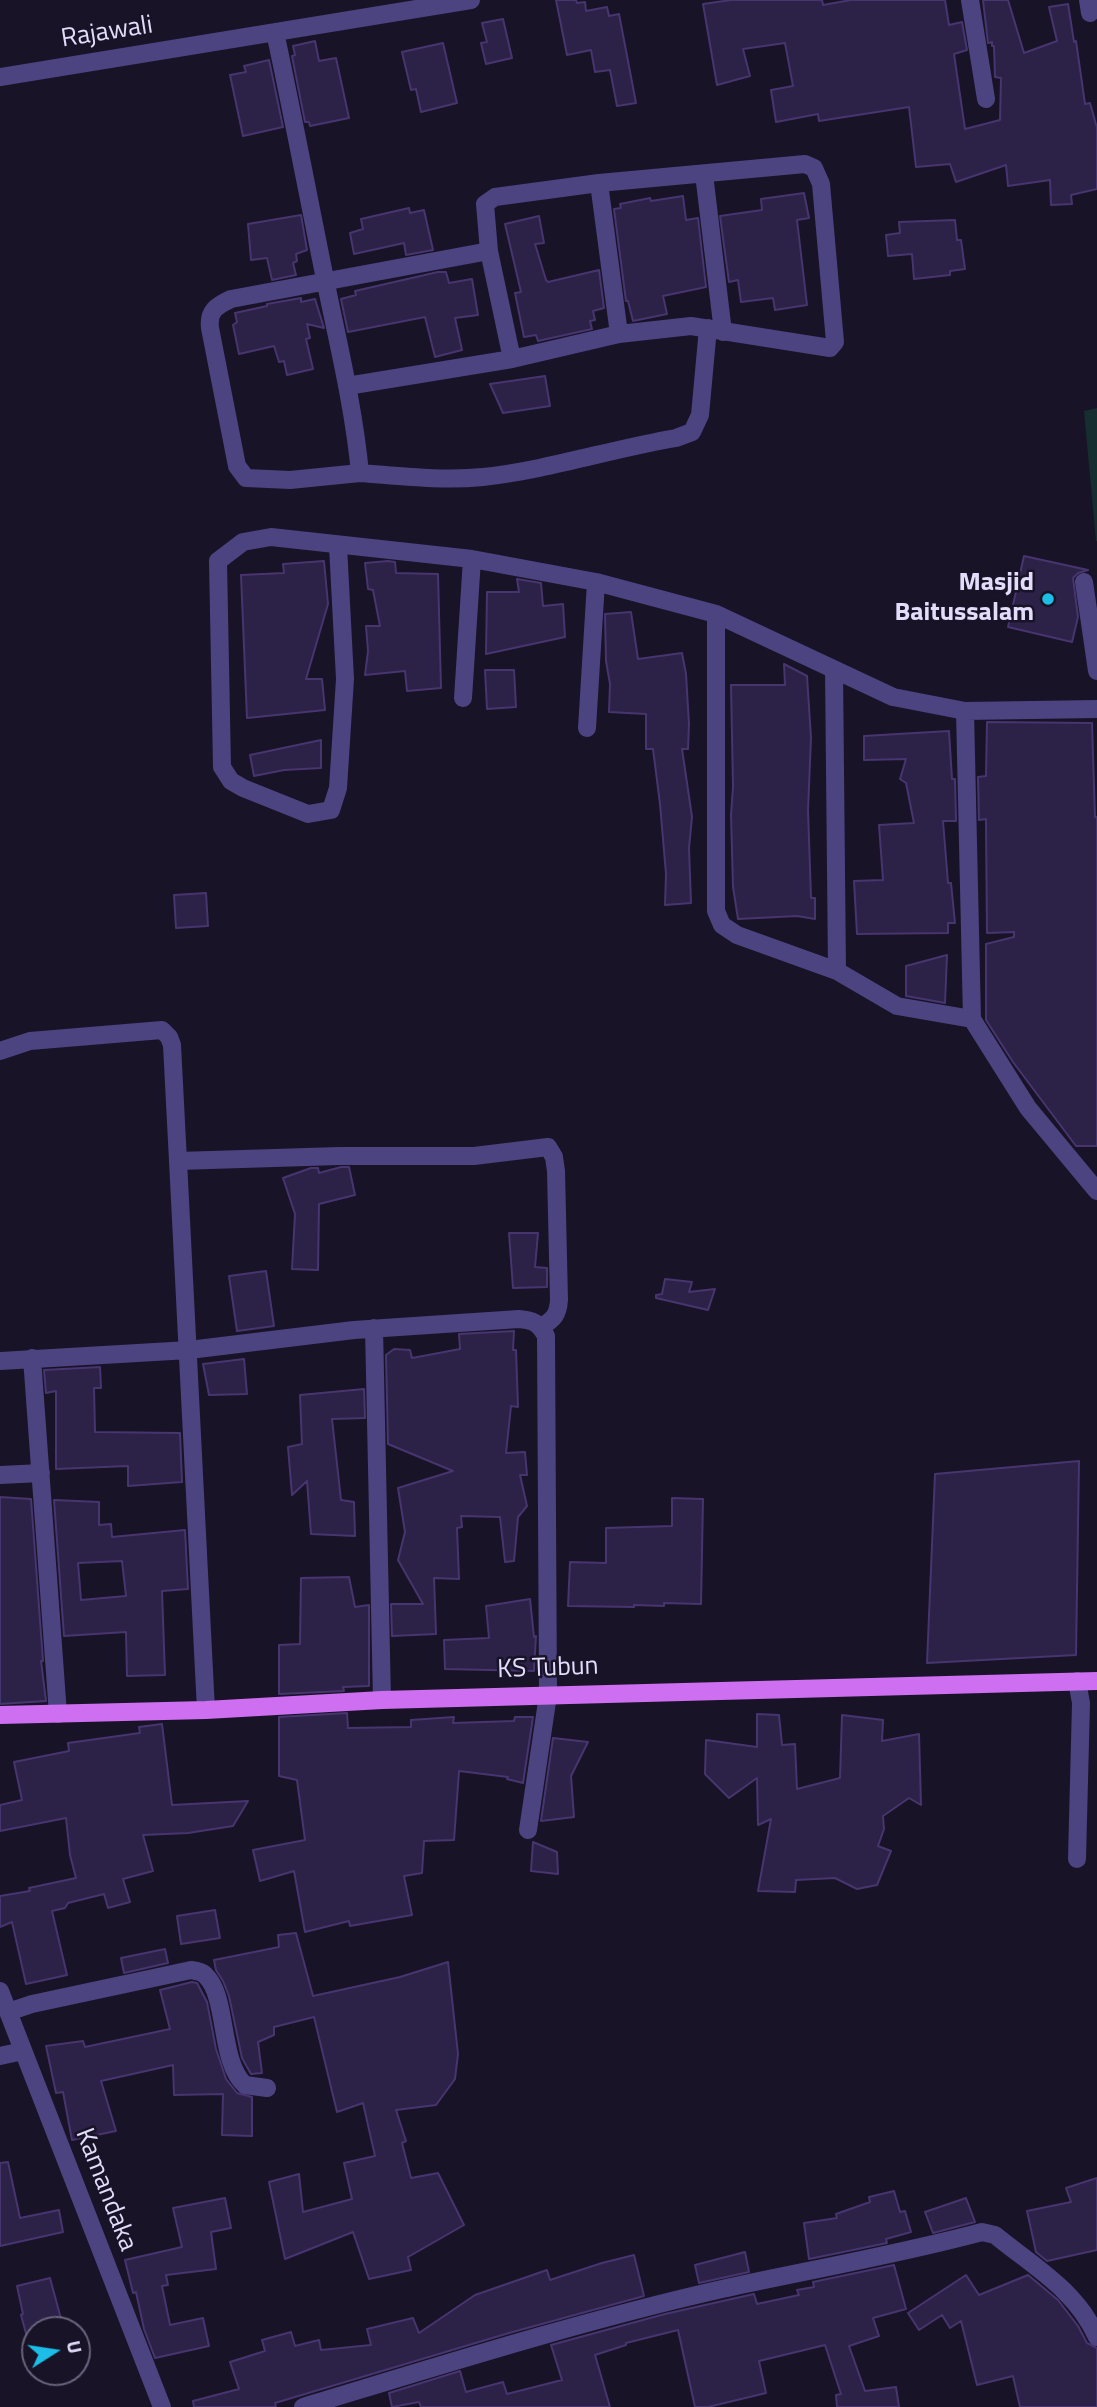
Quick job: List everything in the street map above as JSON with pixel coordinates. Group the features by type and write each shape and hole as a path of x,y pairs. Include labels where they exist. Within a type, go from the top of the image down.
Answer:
{"main road":[{"name":"KS Tubun","path":"0,1715 206,1710 382,1700 1097,1681"}],"street":[{"name":"Rajawali","path":"0,77 471,0"},
{"path":"970,0 986,99"},
{"path":"275,32 356,430 360,473"},
{"path":"346,386 512,359 619,334 691,326 826,348 835,345 824,202 818,174 814,168 805,164 599,183 489,199 485,204 489,251 512,359"},
{"path":"489,251 231,299 212,310 210,328 234,454 241,474 246,478 290,480 360,473 444,480 485,477 576,461 692,432 700,415 715,330 704,174"},
{"path":"599,183 619,334"},
{"path":"338,546 345,679 338,788 331,810 308,814 243,788 231,781 222,767 218,561 243,542 271,537 472,559 596,582 716,614 893,697 965,711 1097,709"},
{"path":"463,698 472,559"},
{"path":"587,728 596,582"},
{"path":"1084,582 1097,671"},
{"path":"716,614 716,911 722,925 737,936 838,971 897,1006 972,1019"},
{"path":"834,669 838,971"},
{"path":"965,711 972,1019 1028,1108 1097,1191"},
{"path":"0,1051 30,1041 162,1030 172,1045 206,1710"},
{"path":"178,1160 474,1156 548,1147 554,1157 556,1171 559,1300 554,1319 541,1327"},
{"path":"0,1361 189,1350 374,1328 519,1319 532,1320 541,1327 545,1336 548,1695 528,1830"},
{"path":"374,1328 382,1700"},
{"path":"32,1358 58,1714"},
{"path":"0,1475 41,1473"},
{"path":"1077,1681 1081,1703 1077,1859"},
{"path":"8,2012 32,2004 191,1970 199,1971 205,1974 214,1990 234,2073 245,2085 267,2088"},
{"name":"Kamandaka","path":"0,1991 162,2407"},
{"path":"0,2056 23,2051"},
{"path":"303,2407 583,2324 723,2289 798,2275 982,2232 995,2235 1090,2309 1097,2337"}],"green space":[{"path":"1097,408 1097,541 1096,541 1084,411"}],"building":[{"path":"556,0 585,2 586,11 607,7 609,16 619,14 636,103 617,106 610,70 595,72 591,50 567,55"},
{"path":"731,0 822,0 823,5 851,0 945,0 949,25 962,22 967,50 954,54 965,129 1000,120 1001,78 995,77 994,46 992,42 988,43 983,0 1008,0 1024,53 1057,41 1049,7 1068,4 1085,104 1090,103 1097,128 1097,189 1071,195 1072,204 1051,205 1050,180 1008,186 1006,165 956,182 950,164 916,167 909,107 819,121 818,114 776,122 771,90 793,86 785,43 743,49 750,76 717,85 703,4"},
{"path":"503,19 512,58 486,64 481,43 487,42 482,23"},
{"path":"315,41 319,61 336,58 349,118 310,126 309,122 305,122 292,56 295,55 293,46"},
{"path":"443,43 457,103 421,112 416,89 411,90 402,52"},
{"path":"269,60 283,127 243,136 230,75 246,72 244,66"},
{"path":"804,193 809,218 797,220 807,305 775,310 773,298 741,302 738,280 729,282 720,216 762,210 761,199"},
{"path":"683,196 686,220 698,218 706,287 663,296 667,314 633,321 626,301 614,209 621,208 620,204 650,198 651,201"},
{"path":"409,208 410,213 424,210 433,250 406,255 404,243 354,254 350,233 363,229 361,219"},
{"path":"301,215 307,250 296,254 297,261 293,263 296,275 272,280 267,258 251,260 248,224"},
{"path":"539,216 544,243 535,244 546,280 548,282 599,270 604,308 593,311 595,320 590,321 592,329 538,341 536,335 524,337 515,293 521,292 505,224"},
{"path":"955,220 965,269 950,271 950,275 914,279 912,254 888,256 886,235 900,233 899,222"},
{"path":"446,272 449,283 472,279 478,315 455,318 462,350 435,357 425,317 348,332 341,299 356,295 355,291"},
{"path":"301,298 301,302 315,299 324,328 307,324 310,338 306,339 313,369 287,375 284,361 279,362 274,346 239,354 233,325 237,322 235,313"},
{"path":"545,376 550,406 503,413 490,384"},
{"name":"Masjid Baitussalam","path":"1024,556 1088,570 1073,578 1078,617 1072,642 1008,627"},
{"path":"324,561 328,604 306,679 322,679 325,710 247,718 241,575 284,573 283,564"},
{"path":"395,562 396,573 438,574 441,688 407,691 405,671 365,675 368,651 366,626 380,626 373,590 368,589 365,563"},
{"path":"517,579 541,583 543,606 563,604 565,637 486,654 487,592 519,592"},
{"path":"631,612 638,659 682,653 689,724 688,749 682,749 692,817 689,848 691,903 665,905 666,874 660,804 653,749 646,749 646,714 609,712 610,684 606,661 605,614"},
{"path":"784,664 807,676 811,738 808,810 811,898 815,898 815,919 797,916 738,919 733,887 731,685 785,685"},
{"path":"485,670 514,670 516,707 487,709"},
{"path":"987,722 1092,723 1097,817 1097,1146 1076,1146 1013,1062 986,1020 986,944 1014,937 1014,932 987,933 986,819 979,820 978,777 986,776"},
{"path":"949,731 952,779 955,779 956,821 943,821 948,883 951,883 955,923 948,923 948,933 857,934 854,881 883,880 879,825 914,823 906,783 900,779 906,759 864,760 864,736"},
{"path":"321,740 321,768 284,770 254,776 250,755"},
{"path":"206,893 208,926 176,928 174,895"},
{"path":"947,955 945,1003 906,996 906,966"},
{"path":"349,1167 355,1195 319,1204 318,1270 292,1269 295,1214 283,1178 311,1168 318,1168 319,1173"},
{"path":"509,1233 538,1233 535,1267 547,1268 547,1287 513,1288"},
{"path":"266,1271 274,1326 237,1331 229,1276"},
{"path":"665,1279 692,1282 689,1292 715,1289 708,1310 656,1298 656,1295 662,1294"},
{"path":"514,1331 518,1407 511,1406 506,1453 525,1452 527,1475 520,1475 527,1506 518,1517 514,1561 505,1562 500,1517 461,1516 462,1527 457,1528 459,1579 434,1578 436,1634 392,1636 391,1604 423,1604 398,1560 405,1532 398,1488 453,1471 388,1444 386,1355 394,1349 410,1350 412,1358 460,1349 459,1334"},
{"path":"244,1359 247,1394 209,1395 203,1364"},
{"path":"100,1367 101,1388 94,1388 95,1432 180,1433 182,1482 128,1486 128,1466 56,1469 56,1391 46,1393 44,1370"},
{"path":"364,1389 365,1418 332,1419 341,1500 354,1502 355,1536 311,1534 307,1481 292,1495 288,1447 302,1444 300,1395"},
{"path":"1079,1461 1076,1655 927,1663 935,1474"},
{"path":"0,1497 31,1499 46,1701 0,1704"},
{"path":"672,1498 703,1499 701,1604 568,1606 570,1562 606,1563 606,1528 672,1526"},
{"path":"54,1500 99,1502 99,1525 111,1524 112,1537 185,1530 188,1589 162,1591 165,1675 127,1676 126,1632 64,1636","holes":["122,1561 126,1596 81,1600 78,1563"]},
{"path":"349,1577 355,1607 369,1605 369,1686 343,1687 344,1691 279,1694 279,1645 300,1644 301,1578"},
{"path":"530,1599 534,1637 536,1636 534,1671 445,1669 444,1640 489,1638 486,1606"},
{"path":"347,1713 348,1728 411,1727 411,1720 454,1717 453,1723 514,1721 515,1717 533,1717 523,1783 507,1779 508,1777 459,1771 454,1840 424,1841 422,1873 404,1876 412,1915 350,1926 349,1921 305,1932 294,1871 260,1881 253,1850 305,1840 297,1780 279,1776 279,1717"},
{"path":"757,1714 779,1715 782,1745 795,1744 797,1789 840,1778 842,1715 883,1720 882,1741 919,1734 921,1805 909,1798 883,1816 884,1829 878,1846 891,1851 877,1885 857,1889 835,1878 796,1880 795,1892 758,1891 771,1819 758,1825 757,1778 729,1798 705,1774 706,1740 757,1747"},
{"path":"162,1724 172,1805 248,1801 233,1826 188,1833 143,1835 153,1871 123,1879 130,1902 108,1908 104,1894 68,1903 65,1908 52,1911 67,1975 26,1984 12,1922 0,1927 0,1896 76,1878 70,1855 66,1818 0,1831 0,1805 22,1800 14,1762 69,1751 68,1743 140,1733 139,1727"},
{"path":"553,1738 588,1742 571,1776 574,1817 541,1821"},
{"path":"533,1842 557,1852 558,1874 531,1871"},
{"path":"215,1910 220,1938 181,1944 177,1916"},
{"path":"296,1933 313,1996 400,1977 448,1962 458,2054 455,2079 436,2105 396,2110 406,2141 402,2143 411,2178 438,2173 464,2225 408,2257 411,2270 369,2279 353,2232 285,2259 269,2182 299,2174 303,2212 352,2199 344,2163 375,2156 363,2103 337,2112 314,2017 274,2027 274,2035 258,2042 262,2073 251,2074 242,2058 229,1996 214,1960 279,1947 278,1935"},
{"path":"165,1949 168,1963 124,1973 121,1958"},
{"path":"197,1983 207,2002 216,2049 226,2079 237,2093 252,2097 252,2136 222,2135 223,2094 174,2095 173,2065 101,2081 116,2131 72,2140 63,2092 56,2093 46,2046 83,2041 85,2047 170,2029 160,1990"},
{"path":"8,2162 20,2218 59,2210 63,2232 0,2246 0,2163"},
{"path":"1097,2178 1097,2250 1047,2261 1036,2252 1027,2211 1071,2202 1066,2188"},
{"path":"894,2191 900,2212 905,2211 911,2232 886,2239 887,2243 809,2259 804,2223 837,2218 836,2214 870,2202 869,2197"},
{"path":"225,2198 231,2228 211,2232 216,2269 166,2275 168,2285 162,2286 170,2325 203,2318 209,2346 155,2358 125,2260 182,2247 173,2208"},
{"path":"966,2198 975,2222 933,2233 925,2212"},
{"path":"745,2252 749,2272 699,2283 695,2265"},
{"path":"634,2255 644,2296 275,2403 276,2407 194,2407 193,2401 239,2389 230,2362 265,2351 262,2340 291,2332 295,2346 319,2340 321,2350 371,2345 367,2329 413,2318 419,2333 475,2295 547,2270 550,2280"},
{"path":"894,2265 906,2309 873,2318 879,2336 849,2346 865,2391 896,2387 899,2407 837,2407 836,2395 841,2394 825,2345 759,2361 766,2393 708,2407 695,2407 678,2330 626,2343 595,2355 610,2407 421,2407 419,2402 392,2407 389,2393 460,2371 466,2392 503,2382 507,2394 562,2380 551,2345 665,2314 754,2294 757,2304 799,2295 797,2290 814,2287 813,2282"},
{"path":"966,2275 979,2295 1028,2275 1058,2300 1087,2343 1097,2348 1097,2407 1020,2407 1013,2376 977,2385 961,2321 950,2328 942,2315 919,2330 908,2313"},
{"path":"50,2278 60,2316 21,2316 17,2286"}],"place":[{"name":"Masjid Baitussalam","path":"1048,599"}]}
